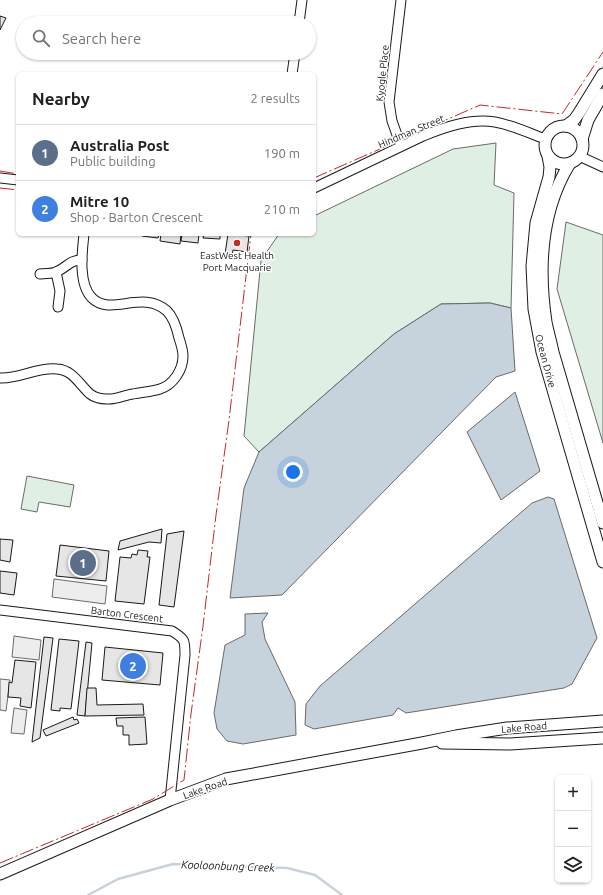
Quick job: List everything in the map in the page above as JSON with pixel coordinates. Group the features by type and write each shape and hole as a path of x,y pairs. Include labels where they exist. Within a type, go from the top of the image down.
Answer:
{"main road":[{"path":"566,126 574,120 579,113 603,74"},
{"path":"582,139 588,120 603,94"},
{"path":"559,126 566,126 571,127 580,134 583,145 582,151 577,159 570,163 564,164 558,163 548,156 545,148 545,139 548,133 553,129 559,126"},
{"name":"Ocean Drive","path":"548,156 550,167 549,178 536,224 532,266 534,309 542,352 603,562"},
{"name":"Ocean Drive","path":"570,163 560,181 546,223 542,267 544,308 546,324 553,352 603,523"},
{"name":"Lake Road","path":"0,874 170,800 226,779 456,736 507,728 603,721"},
{"name":"Lake Road","path":"422,743 510,744 603,738"}],"street":[{"path":"300,16 302,0"},
{"name":"Kyogle Place","path":"401,0 389,102 392,122 401,146"},
{"path":"292,72 294,60"},
{"name":"Hindman Street","path":"316,187 401,146 440,129 457,124 495,122 545,139"},
{"path":"579,156 603,167"},
{"path":"0,188 1,178 16,180"},
{"path":"0,378 18,377 45,370 57,369 67,372 76,378 90,395 108,400 161,389 171,383 176,376 182,364 183,356 177,327 171,317 166,310 149,303 141,302 107,306 92,299 84,283 82,270 84,236"},
{"path":"40,274 56,272 76,260 82,260"},
{"path":"56,272 60,291 58,307"},
{"name":"Barton Crescent","path":"0,610 172,631 182,638 185,644 186,656 170,800"}],"green space":[{"path":"496,143 494,185 514,193 511,308 490,303 441,304 394,334 259,452 244,436 261,260 278,236 316,236 316,215 453,149"},
{"path":"566,222 603,235 603,443 557,289"},
{"path":"27,476 74,485 70,507 39,502 37,512 21,509"}],"shaded area":[{"path":"490,303 511,308 515,371 496,377 282,595 230,598 244,488 259,452 394,334 441,304"},
{"path":"515,392 540,471 501,500 467,432"},
{"path":"548,497 554,499 597,638 572,684 564,688 406,713 398,708 393,715 314,729 305,725 306,704 320,686 532,503"},
{"path":"54,579 107,586 105,604 52,597"},
{"path":"268,613 262,622 265,639 295,702 296,735 243,744 227,741 217,729 214,713 225,645 245,635 245,614"},
{"path":"14,636 41,640 39,660 12,657"},
{"path":"0,679 10,680 6,711 0,710"},
{"path":"14,708 27,710 24,734 11,733"}],"building":[{"path":"0,16 6,18 0,30"},
{"path":"142,236 158,236 158,238"},
{"path":"161,236 181,236 180,244 160,241"},
{"path":"182,236 199,236 198,243 181,241"},
{"path":"204,236 220,236 220,239 203,238"},
{"name":"EastWest Health Port Macquarie","path":"228,236 249,236 247,252 233,250 232,255 225,254"},
{"path":"162,529 161,543 149,542 118,550 120,541"},
{"path":"184,531 174,607 159,605 167,534"},
{"path":"0,539 13,540 10,562 0,560"},
{"path":"60,545 109,551 106,581 56,576"},
{"path":"138,550 148,551 147,557 150,557 144,604 115,601 120,557 131,558 132,554 137,555"},
{"path":"0,571 17,573 14,595 0,593"},
{"path":"44,637 53,638 40,738 32,742"},
{"path":"59,639 79,641 71,709 60,708 60,711 51,710"},
{"path":"86,642 92,643 85,716 77,715"},
{"path":"105,647 163,653 160,685 102,680"},
{"path":"15,660 36,662 31,708 20,706 21,698 8,697 9,682 12,683"},
{"path":"87,688 96,688 97,705 143,704 144,715 85,716"},
{"path":"73,717 74,720 77,719 79,723 46,736 43,730"},
{"path":"145,717 147,744 129,745 129,735 123,735 123,726 117,726 116,718"}],"waterway":[{"name":"Kooloonbung Creek","path":"88,895 118,879 173,864 287,868 315,875 342,895"}],"power":[{"path":"316,177 480,105 562,114 603,52"},
{"path":"0,171 16,174"},
{"path":"0,188 16,190"},
{"path":"0,863 153,799 184,780 251,236"}],"place":[{"name":"EastWest Health Port Macquarie","path":"237,243"},
{"name":"Australia Post","path":"83,563"},
{"name":"Mitre 10","path":"133,666"}]}
